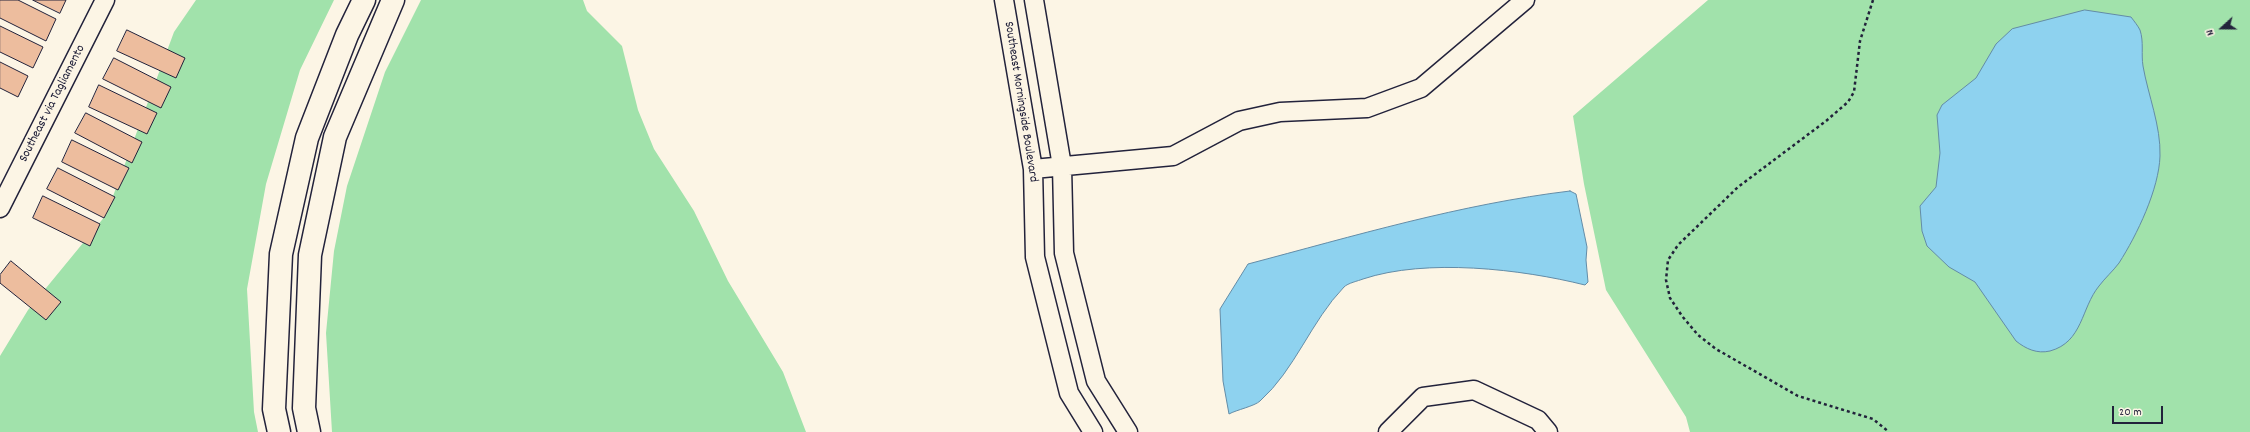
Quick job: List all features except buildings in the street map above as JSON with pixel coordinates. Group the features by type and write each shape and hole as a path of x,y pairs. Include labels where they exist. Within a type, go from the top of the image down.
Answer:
{"street":[{"name":"Southeast via Tagliamento","path":"0,208 105,0"},
{"path":"279,432 274,409 281,254 307,138 347,36 364,0"},
{"path":"309,432 304,408 310,255 335,137 393,0"},
{"name":"Southeast Morningside Boulevard","path":"1004,0 1033,169 1035,257 1068,393 1093,432"},
{"path":"1034,0 1062,166 1064,253 1096,382 1128,432"},
{"path":"1033,169 1174,156 1239,121 1280,112 1367,108 1421,88 1525,0"},
{"path":"1068,393 1096,382"},
{"path":"1388,432 1423,397 1474,390 1538,420 1548,432"}],"path":[{"path":"1873,0 1860,41 1855,87 1851,98 1826,121 1756,172 1726,198 1670,254 1665,273 1667,289 1675,307 1694,332 1716,349 1798,396 1873,419 1889,432"}],"green space":[{"path":"196,0 334,0 300,70 266,184 247,289 254,412 258,432 0,432 0,356 28,310 106,215 174,32"},
{"path":"421,0 583,0 587,11 622,46 638,110 654,149 694,211 728,281 783,372 806,432 332,432 326,333 334,251 347,186 385,72"},
{"path":"1708,0 2250,0 2250,432 1690,432 1686,417 1606,290 1584,184 1573,116"}],"water":[{"path":"2085,10 2131,17 2140,30 2142,39 2143,66 2160,145 2159,169 2156,183 2140,226 2119,263 2101,283 2093,295 2075,332 2061,347 2050,351 2041,352 2028,348 2016,341 1975,282 1949,267 1927,246 1922,231 1920,206 1936,187 1940,153 1937,115 1942,105 1976,78 1996,44 2012,29"},
{"path":"1570,191 1576,194 1587,247 1586,260 1588,282 1585,285 1532,274 1474,268 1444,267 1388,273 1353,282 1344,287 1332,300 1283,375 1272,389 1258,403 1229,414 1223,381 1220,309 1248,264 1448,212"}]}
